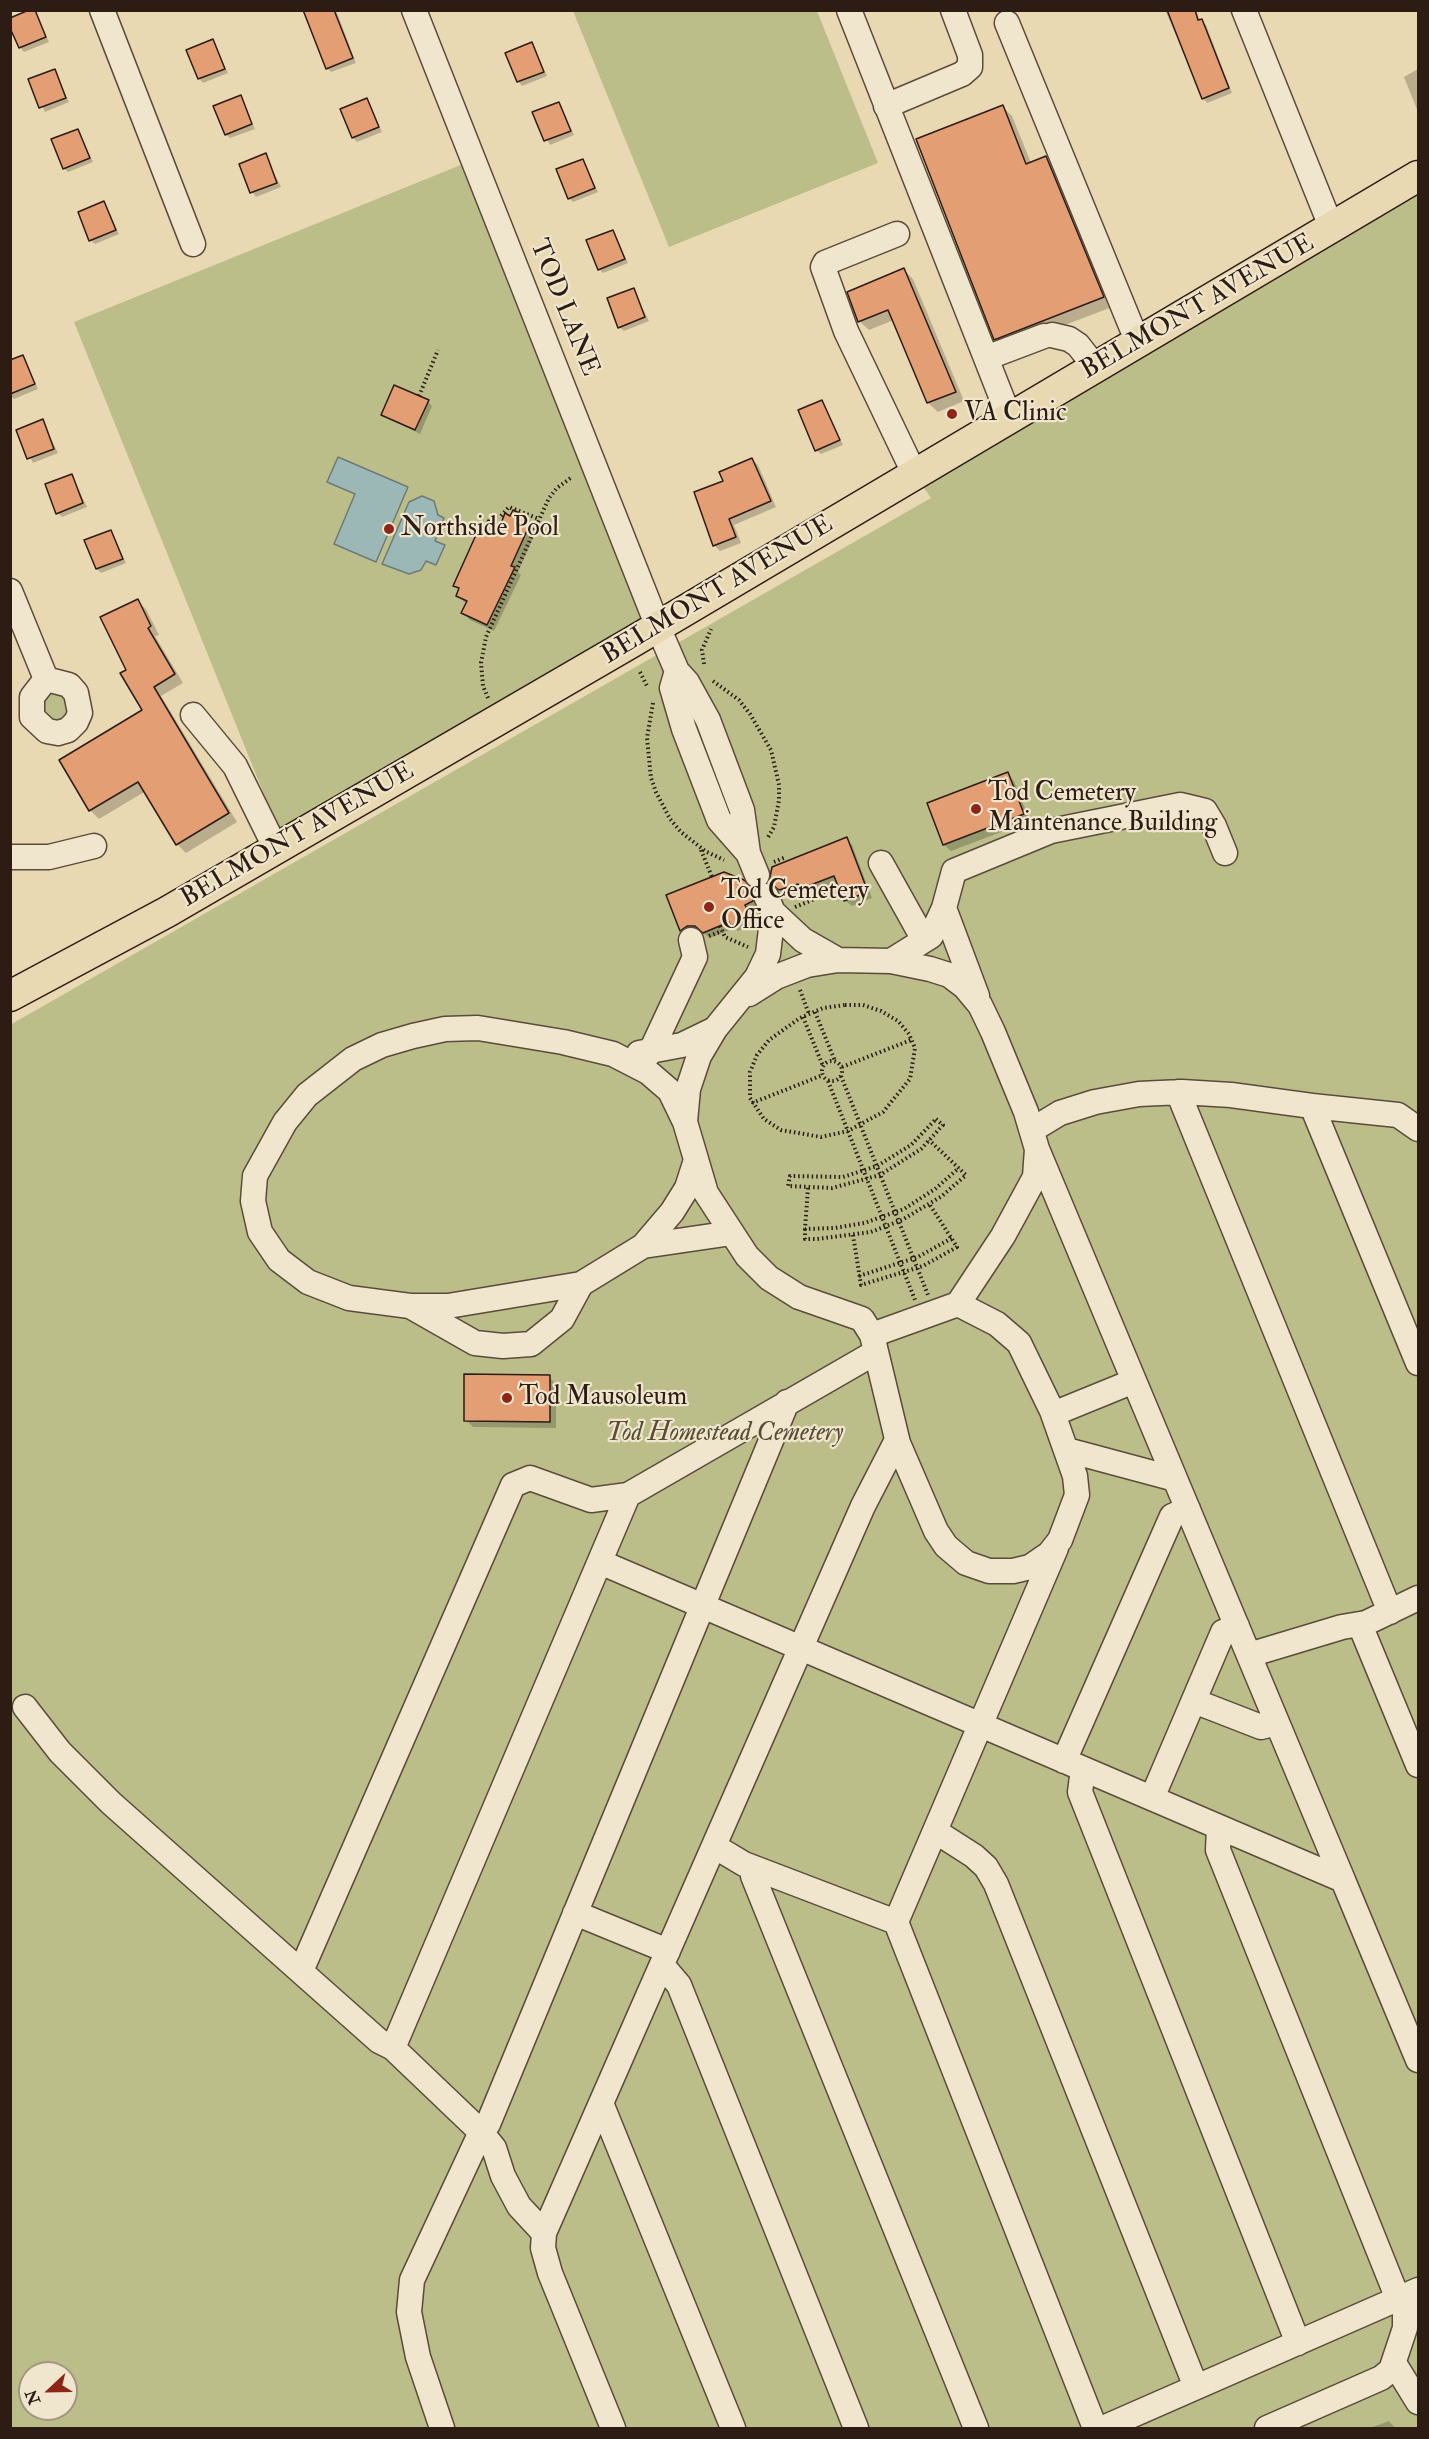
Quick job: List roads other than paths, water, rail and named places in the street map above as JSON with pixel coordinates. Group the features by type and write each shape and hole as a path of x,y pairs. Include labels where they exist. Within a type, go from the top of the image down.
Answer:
{"main road":[{"name":"BELMONT AVENUE","path":"10,996 167,912 497,721 1419,176"}],"street":[{"path":"102,10 193,244"},
{"name":"TOD LANE","path":"414,10 677,671 672,688 690,710 719,820 763,875"},
{"path":"849,10 1010,419"},
{"path":"886,106 962,74 970,67 970,55 953,10"},
{"path":"1244,10 1332,229"},
{"path":"1006,23 1138,343"},
{"path":"897,234 825,263 823,267 846,331 915,475"},
{"path":"986,358 1048,336 1069,339 1078,345 1096,368"},
{"path":"10,591 46,679"},
{"path":"193,715 235,766 276,849"},
{"path":"891,961 931,936 944,908 954,871 1051,831 1180,806 1205,811 1225,853"},
{"path":"10,857 50,857 94,846"},
{"path":"880,863 924,940"},
{"path":"685,1122 688,1089 699,1056 716,1029 741,1000 768,954 763,875"},
{"path":"763,875 803,940 838,960"},
{"path":"944,908 980,1005 1134,1381 1419,2060"},
{"path":"650,1053 695,957 692,940"},
{"path":"741,1000 776,977 807,965 838,960 891,961 949,975 965,987 980,1005"},
{"path":"695,1163 687,1188 672,1212 644,1246 580,1284 448,1306 410,1306 350,1298 308,1282 279,1260 260,1232 253,1201 255,1176 285,1122 307,1095 353,1059 382,1045 446,1029 478,1028 563,1042 613,1054 648,1072 670,1091 685,1122 695,1163 706,1193 747,1256 769,1278 799,1297 862,1319 874,1344 897,1440 936,1531 946,1546 966,1563 989,1571 1013,1572 1030,1567 1048,1554 1060,1540"},
{"path":"613,1054 650,1053 682,1045 716,1029"},
{"path":"1178,1092 1390,1612"},
{"path":"301,1971 513,1485 530,1478 591,1500 628,1495 787,1402 874,1344 928,1315 958,1304 1003,1236 1035,1177 1035,1140 1060,1113 1095,1102 1139,1094 1178,1092 1231,1095 1398,1115 1419,1129"},
{"path":"1312,1106 1419,1363"},
{"path":"644,1246 732,1233"},
{"path":"410,1306 475,1343 504,1346 531,1344 561,1319 580,1284"},
{"path":"958,1304 998,1324 1019,1343 1053,1414 1067,1450 1075,1476 1077,1495 1060,1540 896,1922 1095,2428"},
{"path":"1053,1414 1134,1381"},
{"path":"442,2428 418,2357 409,2312 412,2280 481,2132 488,2124 787,1402"},
{"path":"613,2428 550,2272 543,2248 544,2233 863,1506 897,1440"},
{"path":"1067,1450 1175,1479"},
{"path":"393,2048 628,1495"},
{"path":"1188,1509 1172,1516 1073,1765 1080,1792 1298,2343"},
{"path":"600,1562 1343,1880"},
{"path":"1249,1655 1342,1627 1366,1623 1419,1598"},
{"path":"1366,1623 1363,1632 1419,1765"},
{"path":"1152,1798 1223,1632 1237,1626"},
{"path":"1194,1701 1261,1727 1277,1723"},
{"path":"25,1707 60,1752 111,1803 379,2041 393,2048 481,2132 494,2148 503,2176 519,2206 544,2233"},
{"path":"1219,1827 1218,1850 1407,2295 1405,2328 1391,2370 1381,2378 1267,2428"},
{"path":"935,1831 974,1856 986,1867 996,1884 1196,2387"},
{"path":"714,1846 754,1868 896,1922"},
{"path":"754,1868 753,1876 976,2428"},
{"path":"575,1913 665,1958 679,1985 856,2428"},
{"path":"602,2103 733,2428"},
{"path":"1103,2428 1407,2295"},
{"path":"1394,2363 1419,2402"}],"water":[{"path":"338,457 408,487 376,562 334,544 355,494 327,482"},
{"path":"422,496 434,501 438,515 444,518 435,541 445,545 436,565 426,561 421,570 409,574 382,564 409,502"}],"place":[{"name":"VA Clinic","path":"952,414"},
{"name":"Northside Pool","path":"389,529"},
{"name":"Tod Cemetery Maintenance Building","path":"976,809"},
{"name":"Tod Cemetery Office","path":"709,907"},
{"name":"Tod Mausoleum","path":"507,1398"}],"park label":[{"name":"Tod Homestead Cemetery","path":"725,1434"}]}
